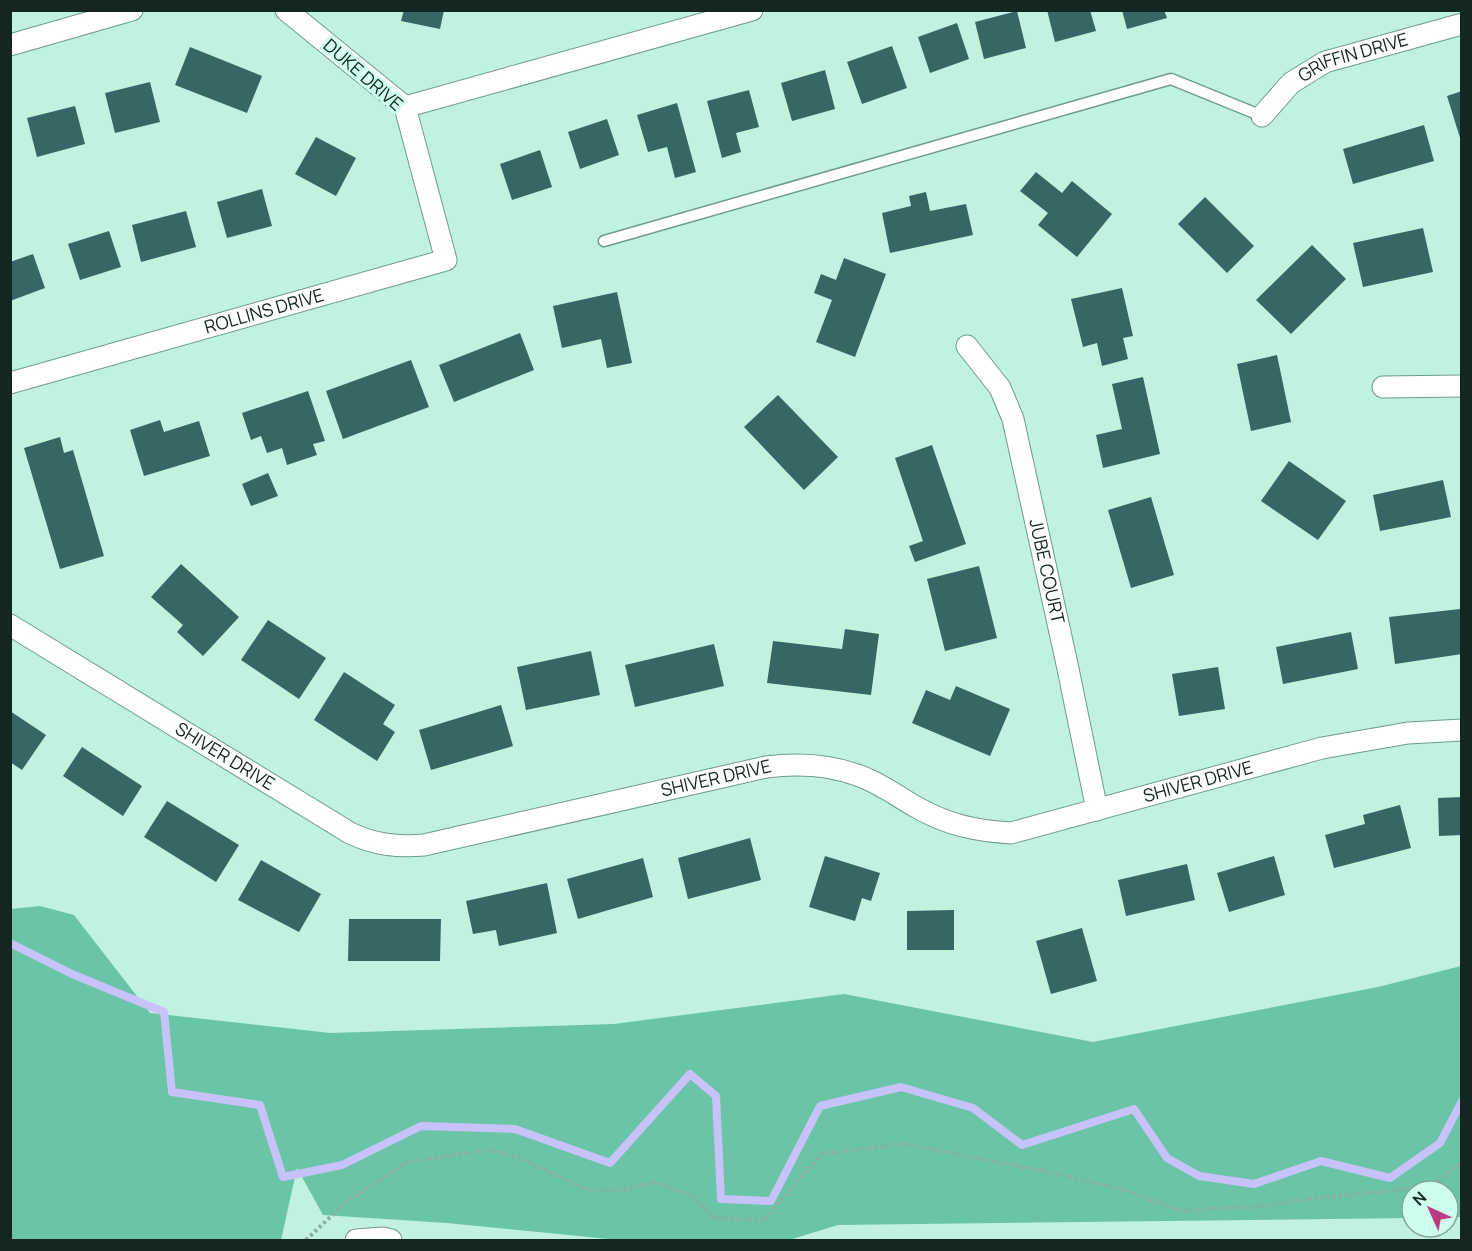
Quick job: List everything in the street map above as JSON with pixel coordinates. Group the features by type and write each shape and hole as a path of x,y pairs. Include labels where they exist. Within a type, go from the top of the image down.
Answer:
{"street":[{"path":"10,45 132,10"},
{"name":"DUKE DRIVE","path":"286,10 405,107 426,188"},
{"path":"405,107 752,10"},
{"name":"GRIFFIN DRIVE","path":"1262,117 1291,82 1325,62 1461,24"},
{"name":"ROLLINS DRIVE","path":"10,383 446,260 426,188"},
{"name":"JUBE COURT","path":"967,346 1000,388 1013,419 1097,810"},
{"path":"1383,387 1461,386"},
{"name":"SHIVER DRIVE","path":"10,625 350,833 379,844 402,847 424,844 765,767 793,764 824,766 857,775 940,820 962,827 986,832 1011,833 1322,748 1408,733 1461,730"},
{"path":"356,1240 383,1238 392,1240"}],"lane":[{"path":"604,241 1171,79 1262,117"}],"path":[{"path":"306,1240 345,1203 408,1162 490,1150 518,1157 588,1190 623,1190 655,1182 693,1196 712,1218 765,1220 822,1154 904,1144 1044,1171 1125,1190 1182,1211 1262,1206 1306,1199 1430,1187 1461,1162"}],"green space":[{"path":"40,906 74,915 150,1013 330,1033 614,1024 844,994 1093,1042 1378,987 1461,966 1461,1217 1460,1179 1400,1179 1400,1218 838,1225 789,1240 619,1240 447,1223 323,1215 297,1168 281,1240 11,1240 11,909"}],"building":[{"path":"404,10 444,10 440,29 401,21"},
{"path":"1047,10 1090,10 1096,31 1055,42"},
{"path":"1122,10 1164,10 1167,18 1127,29"},
{"path":"1017,11 1026,48 984,59 975,22"},
{"path":"957,23 969,59 930,73 918,37"},
{"path":"892,46 907,88 862,104 847,62"},
{"path":"190,47 262,76 247,113 175,85"},
{"path":"825,70 835,109 792,121 781,83"},
{"path":"150,82 160,122 115,133 105,93"},
{"path":"749,90 759,127 736,133 741,152 722,158 707,101"},
{"path":"1462,91 1462,141 1461,141 1447,96"},
{"path":"677,103 696,172 675,178 667,147 648,152 637,115"},
{"path":"75,106 85,144 37,157 27,118"},
{"path":"607,119 619,155 580,169 568,132"},
{"path":"1424,125 1434,161 1353,184 1343,149"},
{"path":"316,137 356,158 336,196 295,174"},
{"path":"540,150 552,187 512,200 500,164"},
{"path":"1036,172 1062,193 1072,181 1112,214 1077,257 1038,225 1048,213 1020,191"},
{"path":"262,189 272,226 227,238 217,202"},
{"path":"926,192 930,211 966,204 973,235 890,253 882,213 911,206 909,196"},
{"path":"1205,197 1254,246 1227,273 1178,224"},
{"path":"186,211 196,247 141,262 132,225"},
{"path":"1423,228 1433,272 1363,287 1353,243"},
{"path":"109,231 121,267 80,280 68,244"},
{"path":"1312,245 1346,279 1291,334 1256,300"},
{"path":"33,254 45,288 10,301 10,262"},
{"path":"844,258 886,274 855,357 816,342 832,300 814,293 821,274 836,280"},
{"path":"1122,288 1133,336 1123,338 1128,359 1102,366 1097,343 1083,347 1071,299"},
{"path":"617,292 632,363 607,368 601,339 562,348 553,306"},
{"path":"520,333 534,370 454,402 439,365"},
{"path":"1277,355 1291,422 1251,431 1237,364"},
{"path":"411,360 429,407 343,439 326,391"},
{"path":"1143,377 1160,454 1103,468 1096,435 1122,429 1112,384"},
{"path":"308,391 325,441 313,444 317,455 287,465 282,448 267,453 261,436 251,440 242,413"},
{"path":"778,395 838,457 804,490 744,427"},
{"path":"160,420 164,432 199,421 210,456 144,476 130,430"},
{"path":"60,437 64,453 73,450 104,556 60,569 24,448"},
{"path":"932,445 966,544 915,562 909,546 923,541 895,458"},
{"path":"1289,461 1346,501 1318,540 1261,501"},
{"path":"268,473 278,496 251,506 242,484"},
{"path":"1443,480 1451,517 1380,531 1373,495"},
{"path":"1151,497 1174,575 1131,588 1108,510"},
{"path":"181,564 239,617 203,656 177,632 183,625 151,597"},
{"path":"979,566 997,638 945,651 927,579"},
{"path":"1460,609 1462,654 1395,664 1389,617"},
{"path":"268,620 326,658 299,699 241,660"},
{"path":"845,629 879,634 871,695 767,683 773,641 842,649"},
{"path":"1351,632 1358,669 1283,684 1276,647"},
{"path":"714,644 724,686 635,707 625,665"},
{"path":"591,651 600,695 526,710 517,667"},
{"path":"1218,667 1225,709 1179,716 1172,674"},
{"path":"344,672 395,705 383,724 395,732 377,761 314,720"},
{"path":"956,686 1010,709 990,756 912,723 926,690 950,700"},
{"path":"501,705 513,746 431,770 419,730"},
{"path":"10,711 46,735 22,770 10,762"},
{"path":"82,747 142,786 123,816 63,776"},
{"path":"1462,797 1462,835 1439,836 1438,798"},
{"path":"167,801 239,845 216,882 144,837"},
{"path":"1400,805 1411,848 1334,868 1325,835 1365,824 1363,815"},
{"path":"750,838 761,880 688,899 678,858"},
{"path":"825,856 880,873 871,901 862,898 855,921 809,907"},
{"path":"1274,856 1285,895 1229,912 1217,873"},
{"path":"643,858 653,897 578,919 567,879"},
{"path":"261,860 321,894 299,932 238,900"},
{"path":"1187,864 1195,900 1126,916 1118,880"},
{"path":"547,883 557,933 499,946 496,930 473,934 466,901"},
{"path":"954,910 954,950 907,950 907,911"},
{"path":"349,919 441,919 440,961 348,961"},
{"path":"1082,928 1097,981 1051,994 1036,941"}],"waterway":[{"path":"10,943 72,974 164,1012 172,1092 260,1105 283,1177 342,1165 421,1126 515,1129 610,1163 690,1074 716,1096 721,1199 771,1201 820,1106 901,1087 973,1108 1022,1145 1134,1109 1167,1158 1199,1176 1254,1184 1321,1161 1390,1178 1440,1143 1462,1101"}]}
